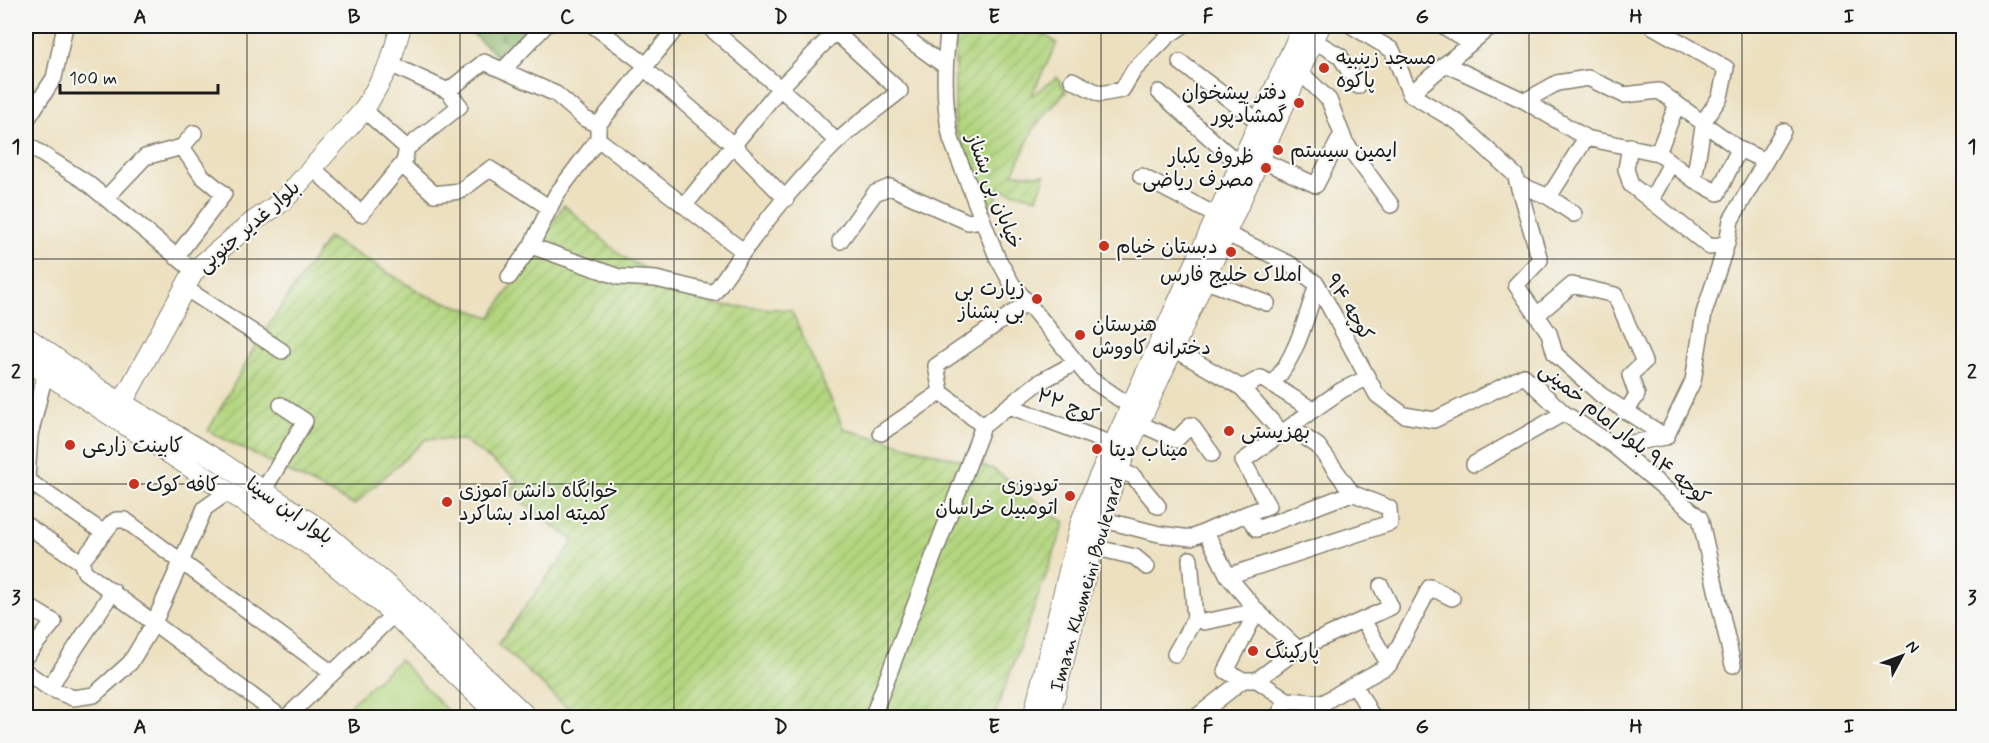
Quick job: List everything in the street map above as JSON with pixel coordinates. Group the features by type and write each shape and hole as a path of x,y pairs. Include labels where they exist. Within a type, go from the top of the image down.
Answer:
{"main road":[{"name":"بلوار غدیر جنوبی","path":"122,403 189,280 254,221 283,201 364,110 390,64 401,26"},
{"name":"Imam Khomeini Boulevard","path":"1049,717 1081,522 1112,444 1134,415 1172,348 1203,280 1217,226 1259,159 1300,72 1306,29"},
{"name":"Imam Khomeini Boulevard","path":"1033,717 1093,547 1134,415 1217,226 1259,122 1306,29"},
{"name":"بلوار ابن سینا","path":"26,337 48,365 228,492 313,547 394,614 501,717"},
{"name":"بلوار ابن سینا","path":"26,360 48,365 122,403 264,491 356,556 528,717"}],"street":[{"path":"26,121 54,78 65,26"},
{"path":"503,70 545,26"},
{"path":"594,26 645,66 732,144 786,199"},
{"path":"509,278 531,246 550,208 598,132 645,66 678,26"},
{"path":"708,26 837,142"},
{"name":"خیابان بی بشناز","path":"949,26 945,66 947,122 951,139 997,257 1027,303 1089,378 1134,415 1176,440 1191,425 1212,454"},
{"path":"1072,80 1100,94 1122,90 1134,70 1166,30 1182,26"},
{"path":"1352,26 1392,50 1410,94 1460,123 1515,175 1540,260 1516,285 1550,333 1555,354 1600,395 1666,437"},
{"path":"1443,26 1470,43"},
{"path":"1410,94 1491,26"},
{"path":"1652,26 1726,68 1720,97 1704,121 1694,180"},
{"path":"531,246 618,277 656,279 714,293 744,250 837,142 900,91 835,27 732,144 684,206"},
{"path":"899,28 945,66"},
{"path":"1306,29 1340,56 1358,86"},
{"path":"448,91 484,62 556,94 684,206 744,250"},
{"path":"1180,62 1259,122"},
{"path":"312,168 361,214 402,165 407,148 460,106 448,91 390,64"},
{"path":"1445,64 1525,101 1586,138 1658,153 1694,180 1739,205"},
{"path":"1300,72 1329,100 1342,135 1391,205"},
{"path":"1525,101 1557,83 1588,78 1624,95 1659,91 1704,121 1738,149 1765,161"},
{"path":"1159,92 1240,165"},
{"path":"1658,153 1677,104"},
{"path":"364,110 407,148"},
{"path":"1666,437 1693,381 1704,313 1727,243 1731,220 1784,131"},
{"path":"106,198 145,158 182,147 194,133"},
{"path":"1259,159 1316,185 1342,135"},
{"path":"1549,197 1586,138"},
{"path":"26,144 70,171 106,198 176,257 189,280 282,351"},
{"path":"1630,146 1626,169 1631,185 1710,247 1727,243"},
{"path":"176,257 224,194 202,176 182,147"},
{"path":"1718,193 1738,149"},
{"path":"1651,200 1671,163"},
{"path":"402,165 434,194 460,191 490,169 550,208"},
{"name":"کوچه ۹۴","path":"1141,176 1217,226 1290,264 1317,284 1367,378"},
{"path":"1518,184 1549,197 1574,214"},
{"path":"840,241 875,193 890,187 968,222 981,220"},
{"path":"1203,280 1268,303"},
{"path":"1273,383 1282,373 1298,340 1317,284"},
{"path":"1537,315 1572,285 1615,295 1644,362 1630,375 1636,395 1626,412"},
{"path":"983,426 941,392 936,366 1027,303"},
{"path":"1172,348 1242,388 1286,430 1318,446 1352,493 1389,508 1390,524 1228,576"},
{"path":"872,717 983,426 1038,383 1075,363"},
{"path":"48,365 30,435 26,485 104,533"},
{"name":"کوچه ۹۴ بلوار امام خمینی","path":"1367,378 1377,395 1404,415 1434,420 1524,376 1564,413 1614,446 1700,518 1733,665"},
{"path":"1242,388 1261,378 1273,383 1312,410"},
{"path":"1101,519 1159,534 1191,538 1268,506 1243,460 1342,390 1367,378"},
{"path":"881,433 941,392"},
{"path":"264,491 305,421 281,405"},
{"name":"کوچ ۲۲","path":"1009,406 1112,444"},
{"path":"1474,464 1564,413"},
{"path":"1614,446 1666,437"},
{"path":"1118,470 1133,476 1158,507"},
{"path":"26,672 49,688 74,698 94,694 130,663 153,625 180,561 206,508 228,492"},
{"path":"1246,514 1257,529 1352,493"},
{"path":"81,562 116,520 124,520 332,674"},
{"path":"26,525 81,562 85,572 113,591 153,625 282,717"},
{"path":"1206,531 1228,576 1257,611 1298,649"},
{"path":"1093,547 1135,557 1147,567"},
{"path":"1175,654 1194,618 1190,559"},
{"path":"1195,717 1298,649 1391,607 1381,586"},
{"path":"1257,611 1226,671 1250,680 1287,700 1324,703 1347,686 1355,685 1389,665 1430,587 1452,598"},
{"path":"49,688 113,591"},
{"path":"26,605 54,622 26,656"},
{"path":"1194,618 1204,622 1257,611"},
{"path":"286,717 394,614"},
{"path":"1363,620 1389,665"},
{"path":"1355,685 1372,717"},
{"path":"1277,717 1287,700"}],"green space":[{"path":"464,26 531,26 498,57"},
{"path":"955,26 1031,26 1057,43 1031,96 1057,77 1066,92 1035,126 1013,174 1045,175 1037,198 999,189 993,208 955,129"},
{"path":"564,205 623,257 716,305 791,310 844,429 993,469 1065,523 994,717 577,717 498,644 574,541 510,493 518,480 463,440 426,439 354,505 208,431 257,343 328,237 425,295 491,317"},
{"path":"399,660 453,717 337,717"}],"place":[{"name":"مسجد زینبیه پاکوه","path":"1324,68"},
{"name":"دفتر پیشخوان گمشادپور","path":"1299,103"},
{"name":"ایمین سیستم","path":"1278,150"},
{"name":"ظروف یکبار مصرف ریاضی","path":"1266,168"},
{"name":"دبستان خیام","path":"1104,246"},
{"name":"املاک خلیج فارس","path":"1231,252"},
{"name":"زیارت بی بی بشناز","path":"1037,299"},
{"name":"هنرستان دخترانه کاووش","path":"1080,335"},
{"name":"بهزیستی","path":"1229,431"},
{"name":"کابینت زارعی","path":"70,445"},
{"name":"میناب دیتا","path":"1097,449"},
{"name":"کافه کوک","path":"134,484"},
{"name":"تودوزی اتومبیل خراسان","path":"1070,496"},
{"name":"خوابگاه دانش آموزی کمیته امداد بشاکرد","path":"447,502"},
{"name":"پارکینگ","path":"1253,651"}]}
